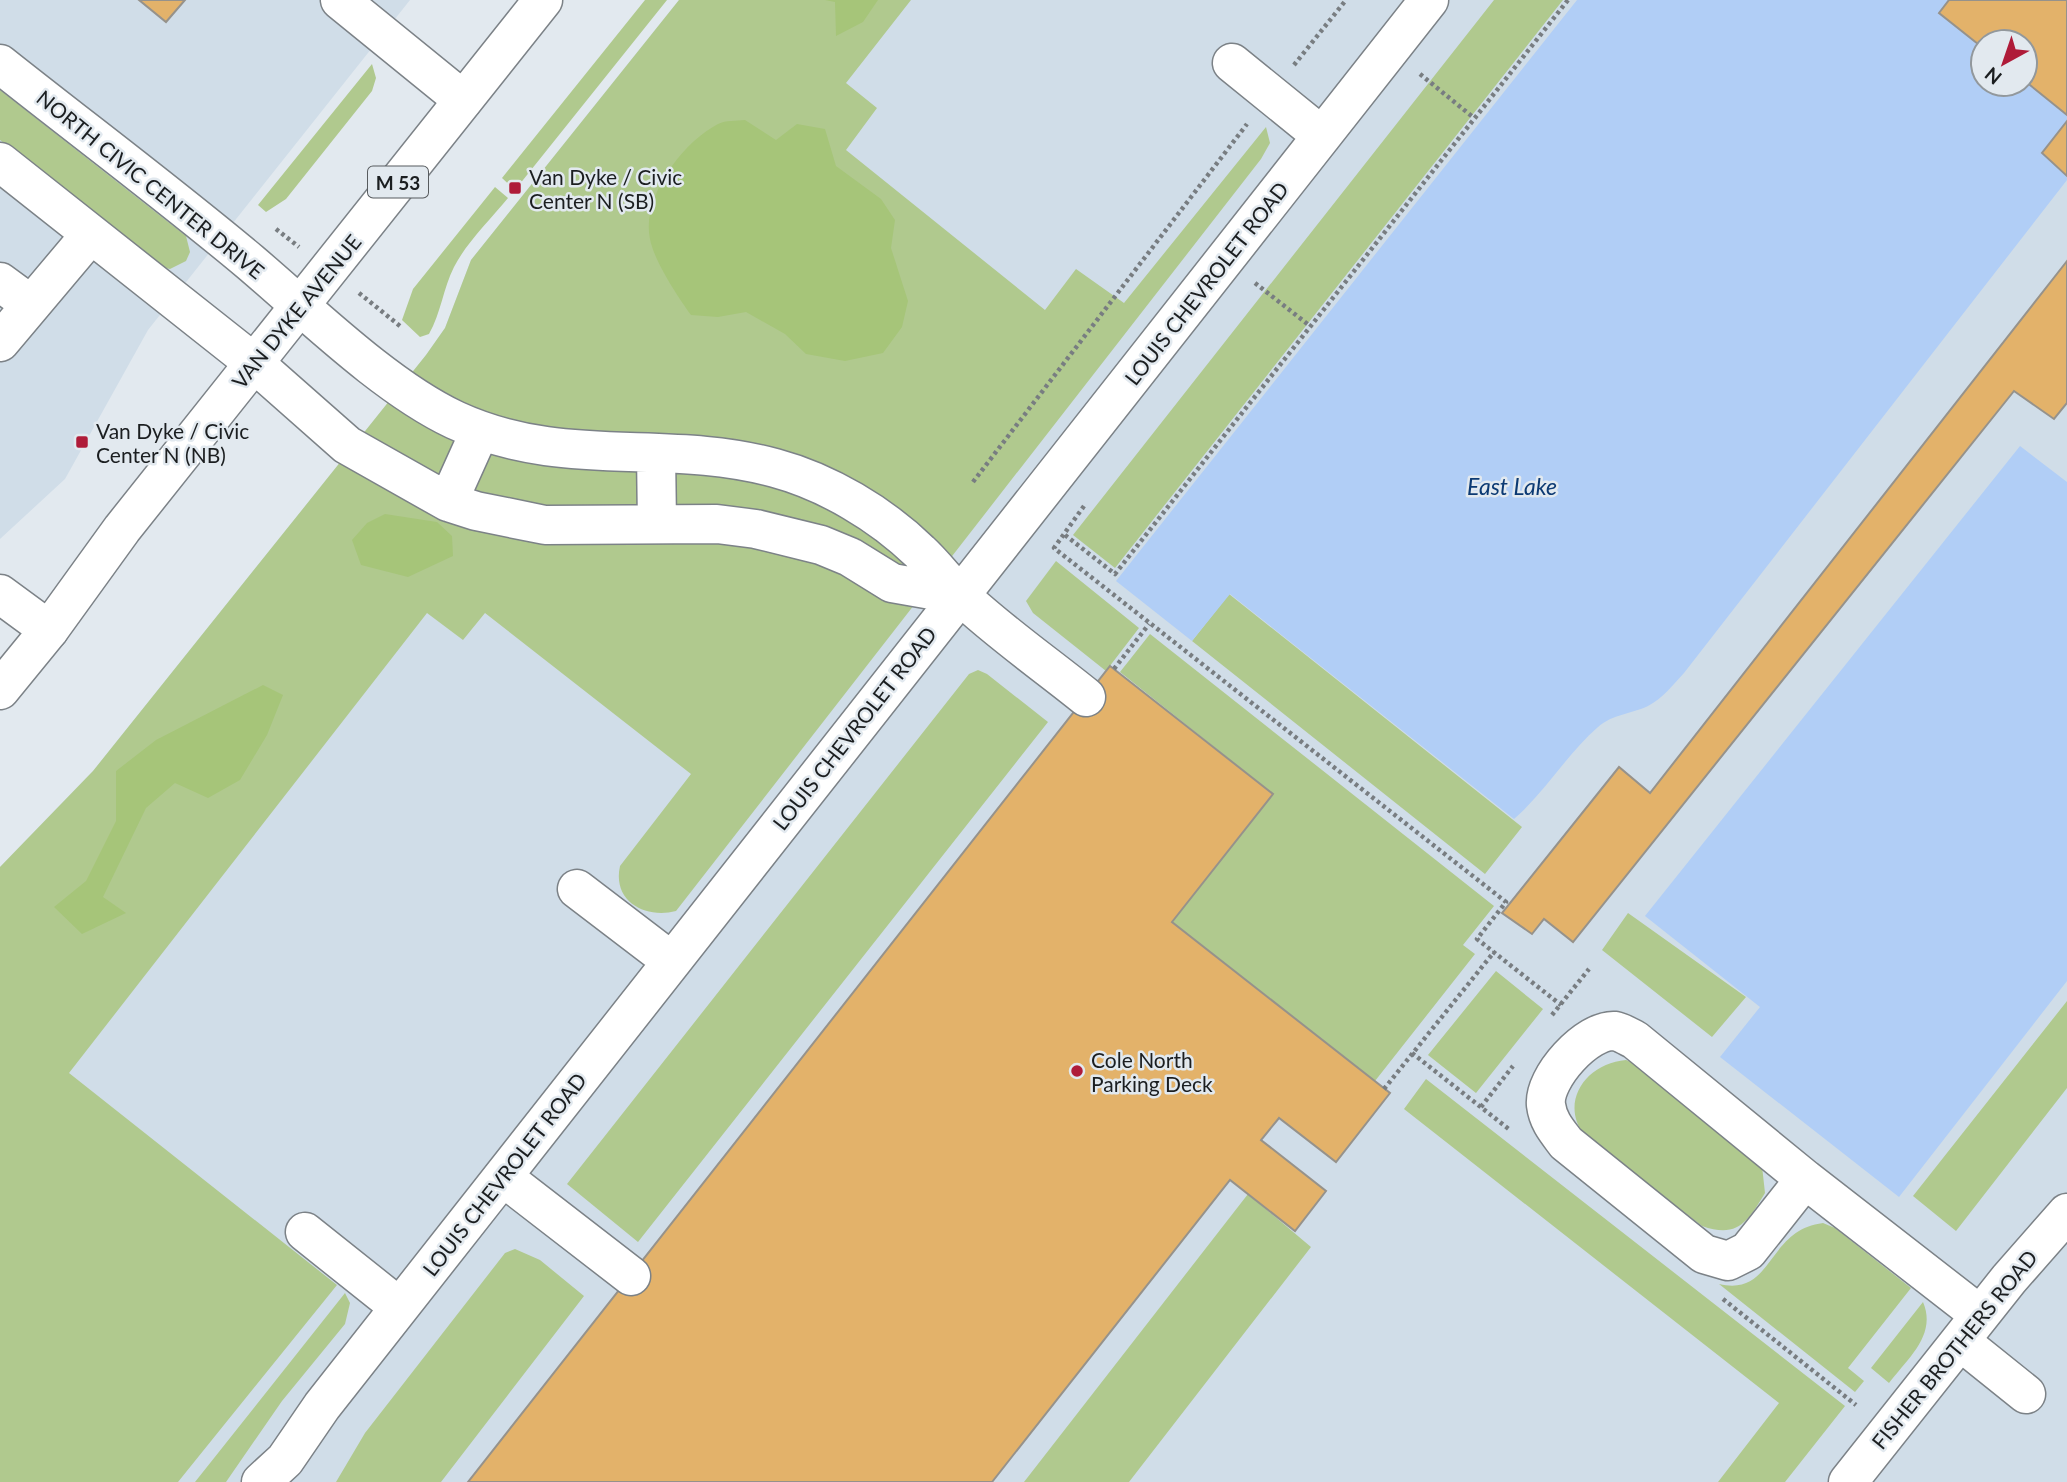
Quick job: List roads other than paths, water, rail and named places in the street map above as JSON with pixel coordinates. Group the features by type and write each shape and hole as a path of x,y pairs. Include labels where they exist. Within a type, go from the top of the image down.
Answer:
{"main road":[{"path":"340,0 463,100"},
{"name":"LOUIS CHEVROLET ROAD","path":"276,1475 301,1433 670,960 1429,0"},
{"name":"VAN DYKE AVENUE","path":"7,668 49,630 122,529 463,100 531,4"},
{"path":"1232,63 1322,136"},
{"name":"NORTH CIVIC CENTER DRIVE","path":"0,64 411,395 480,431 529,445 579,452 656,453 742,461 811,481 868,512 919,550 960,595 1086,697"},
{"path":"0,162 254,363 347,445 449,502 476,511 545,525 717,524 792,536 850,557 892,583 960,595"},
{"path":"0,342 15,293 91,234"},
{"path":"449,502 480,431"},
{"path":"656,453 657,523"},
{"path":"0,594 49,630"},
{"path":"577,889 670,960"},
{"path":"1805,1179 1748,1251 1728,1261 1704,1254 1566,1143 1552,1125 1546,1103 1549,1083 1579,1045 1597,1034 1616,1031 1635,1040 1805,1179 1970,1328 2026,1394"},
{"path":"503,1177 631,1276"},
{"name":"FISHER BROTHERS ROAD","path":"1848,1482 2065,1210"},
{"path":"304,1232 399,1307"}],"water":[{"name":"East Lake","path":"1577,0 1949,0 1939,13 1969,37 1969,98 2039,98 2039,92 2067,115 2067,121 2042,153 2067,176 2067,180 1684,673 1653,703 1610,719 1598,727 1514,819 1230,594 1192,641 1116,581"},
{"path":"2020,446 2067,482 2067,981 1899,1197 1720,1057 1760,1007 1645,916"}],"place":[{"name":"Van Dyke / Civic Center N (SB)","path":"515,188"},
{"name":"Van Dyke / Civic Center N (NB)","path":"82,442"},
{"name":"Cole North Parking Deck","path":"1077,1071"}]}
